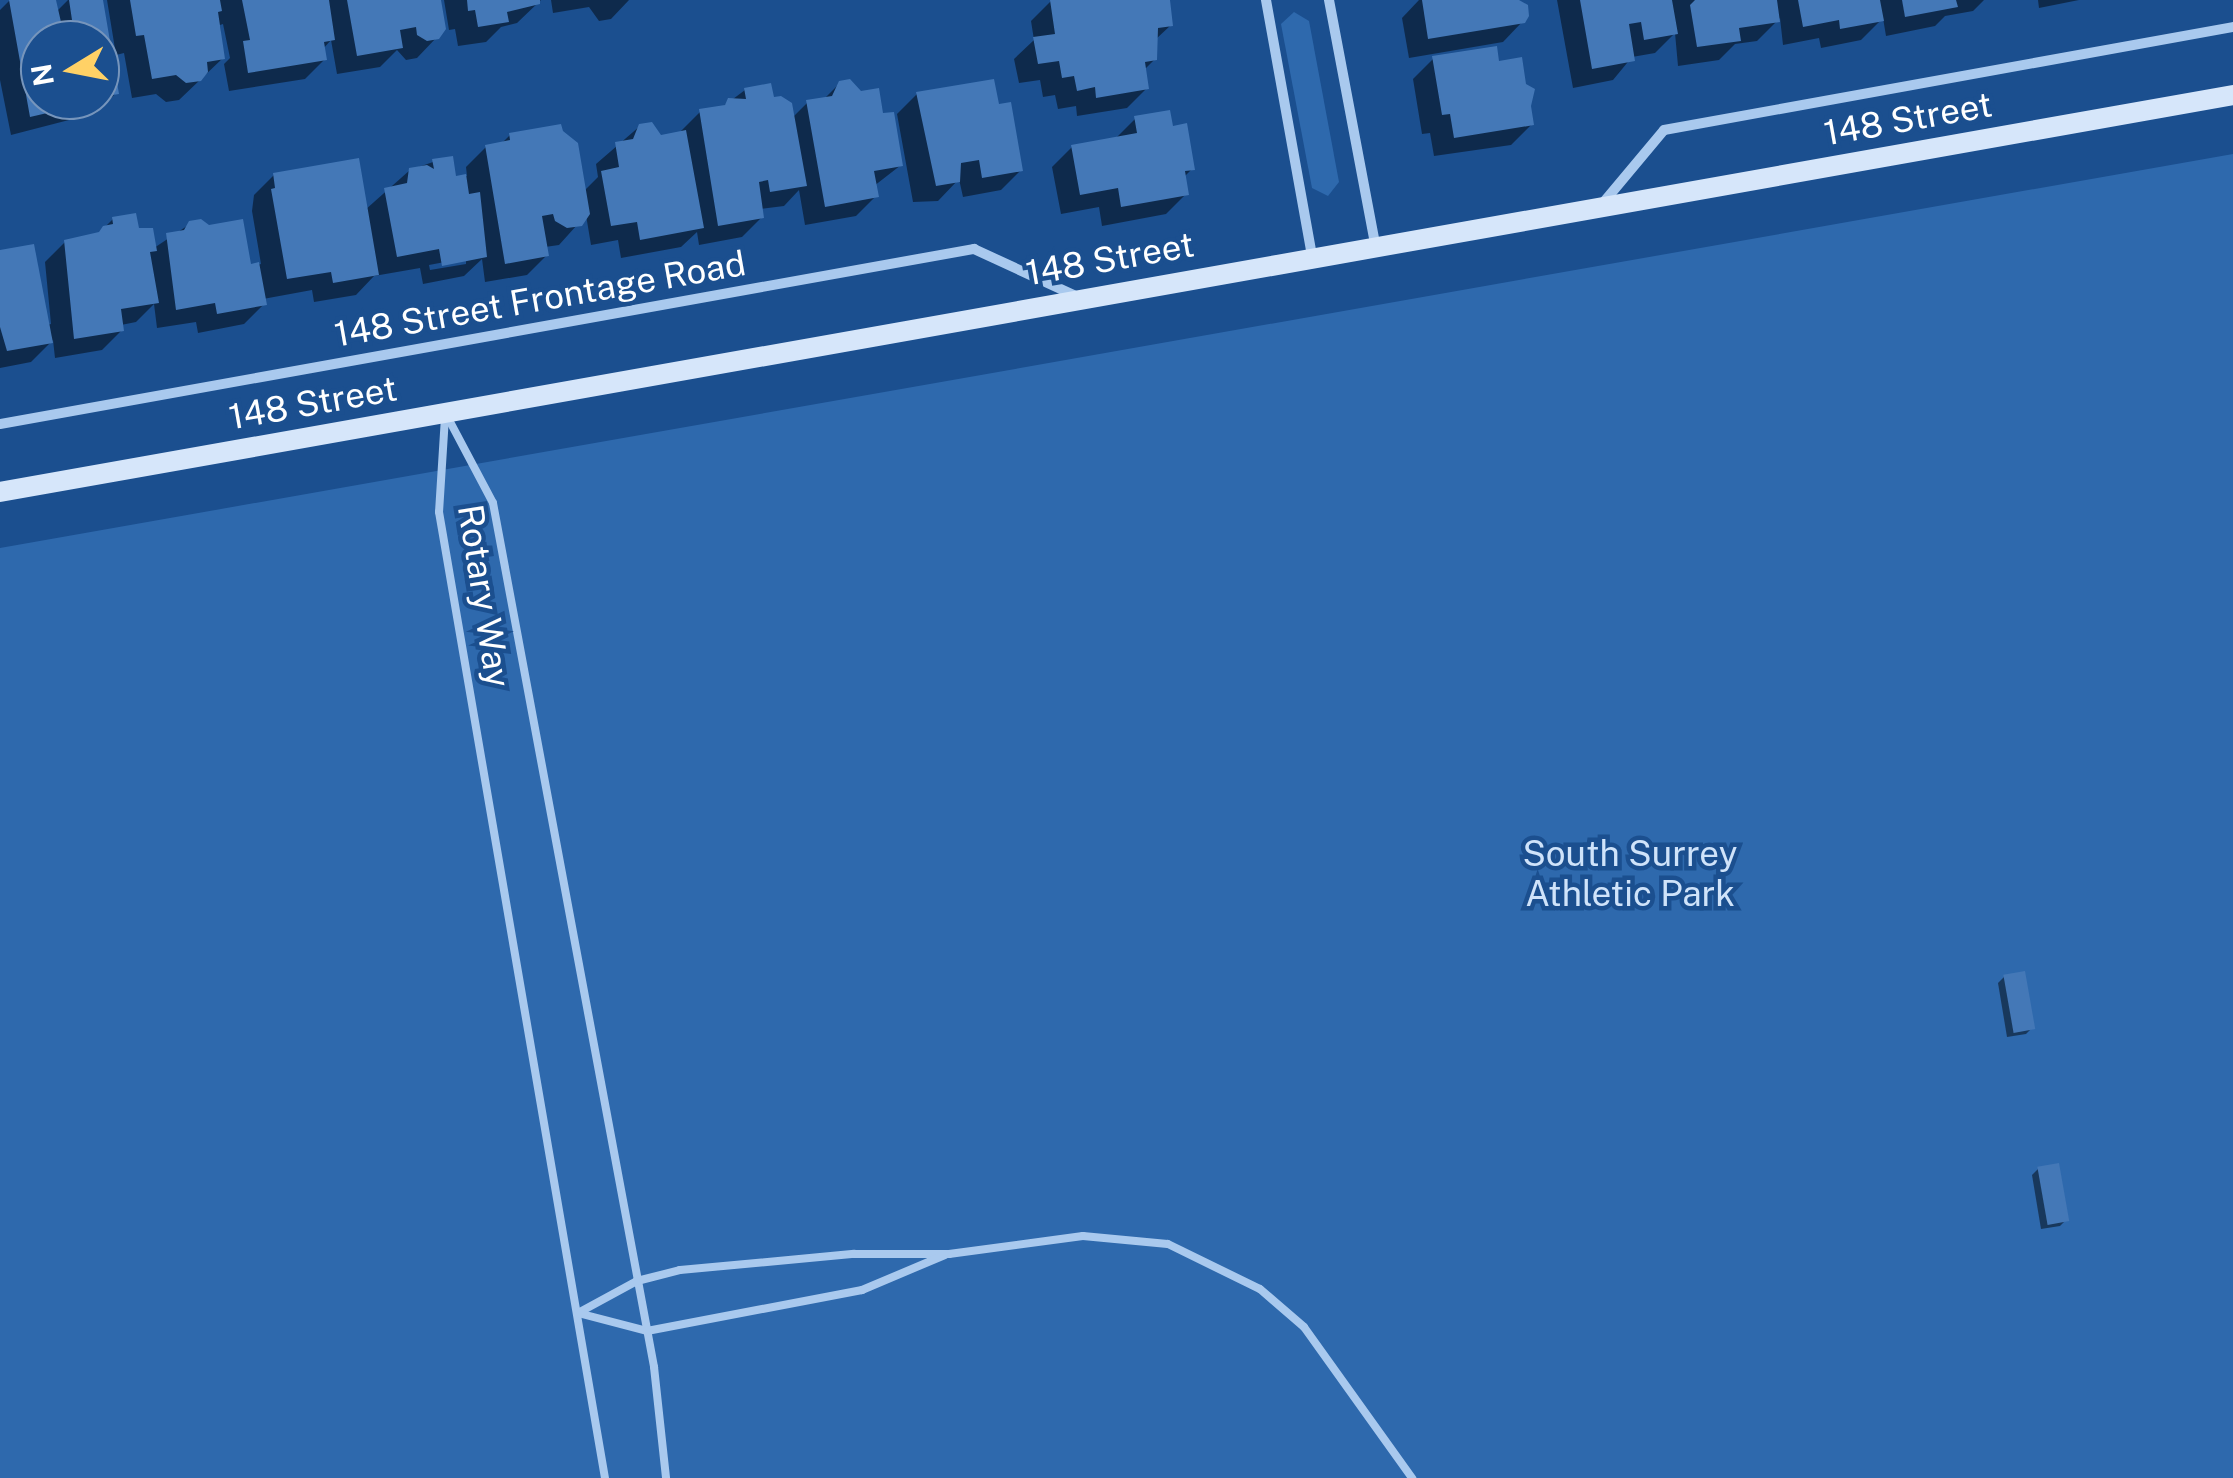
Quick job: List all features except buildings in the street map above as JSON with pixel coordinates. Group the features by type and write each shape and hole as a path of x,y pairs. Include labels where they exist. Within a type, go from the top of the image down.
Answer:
{"main road":[{"name":"148 Street","path":"0,492 1376,244 2233,95"}],"street":[{"path":"1266,0 1312,256"},
{"path":"1329,0 1376,244"},
{"path":"1601,206 1664,130 2233,27"},
{"name":"148 Street Frontage Road","path":"0,424 974,249 1081,298"}],"lane":[{"name":"Rotary Way","path":"445,412 493,503 647,1332 666,1478"},
{"name":"Rotary Way","path":"445,412 439,512 605,1478"},
{"path":"578,1314 637,1282 680,1270 854,1254 949,1254 1083,1236 1168,1244 1218,1265 1260,1289 1304,1328 1412,1478"},
{"path":"578,1314 647,1332 862,1290 949,1254"}],"green space":[{"path":"1294,12 1309,21 1339,182 1328,196 1312,188 1281,24"},
{"name":"South Surrey Athletic Park","path":"2233,154 2233,1478 0,1478 0,548"}]}
